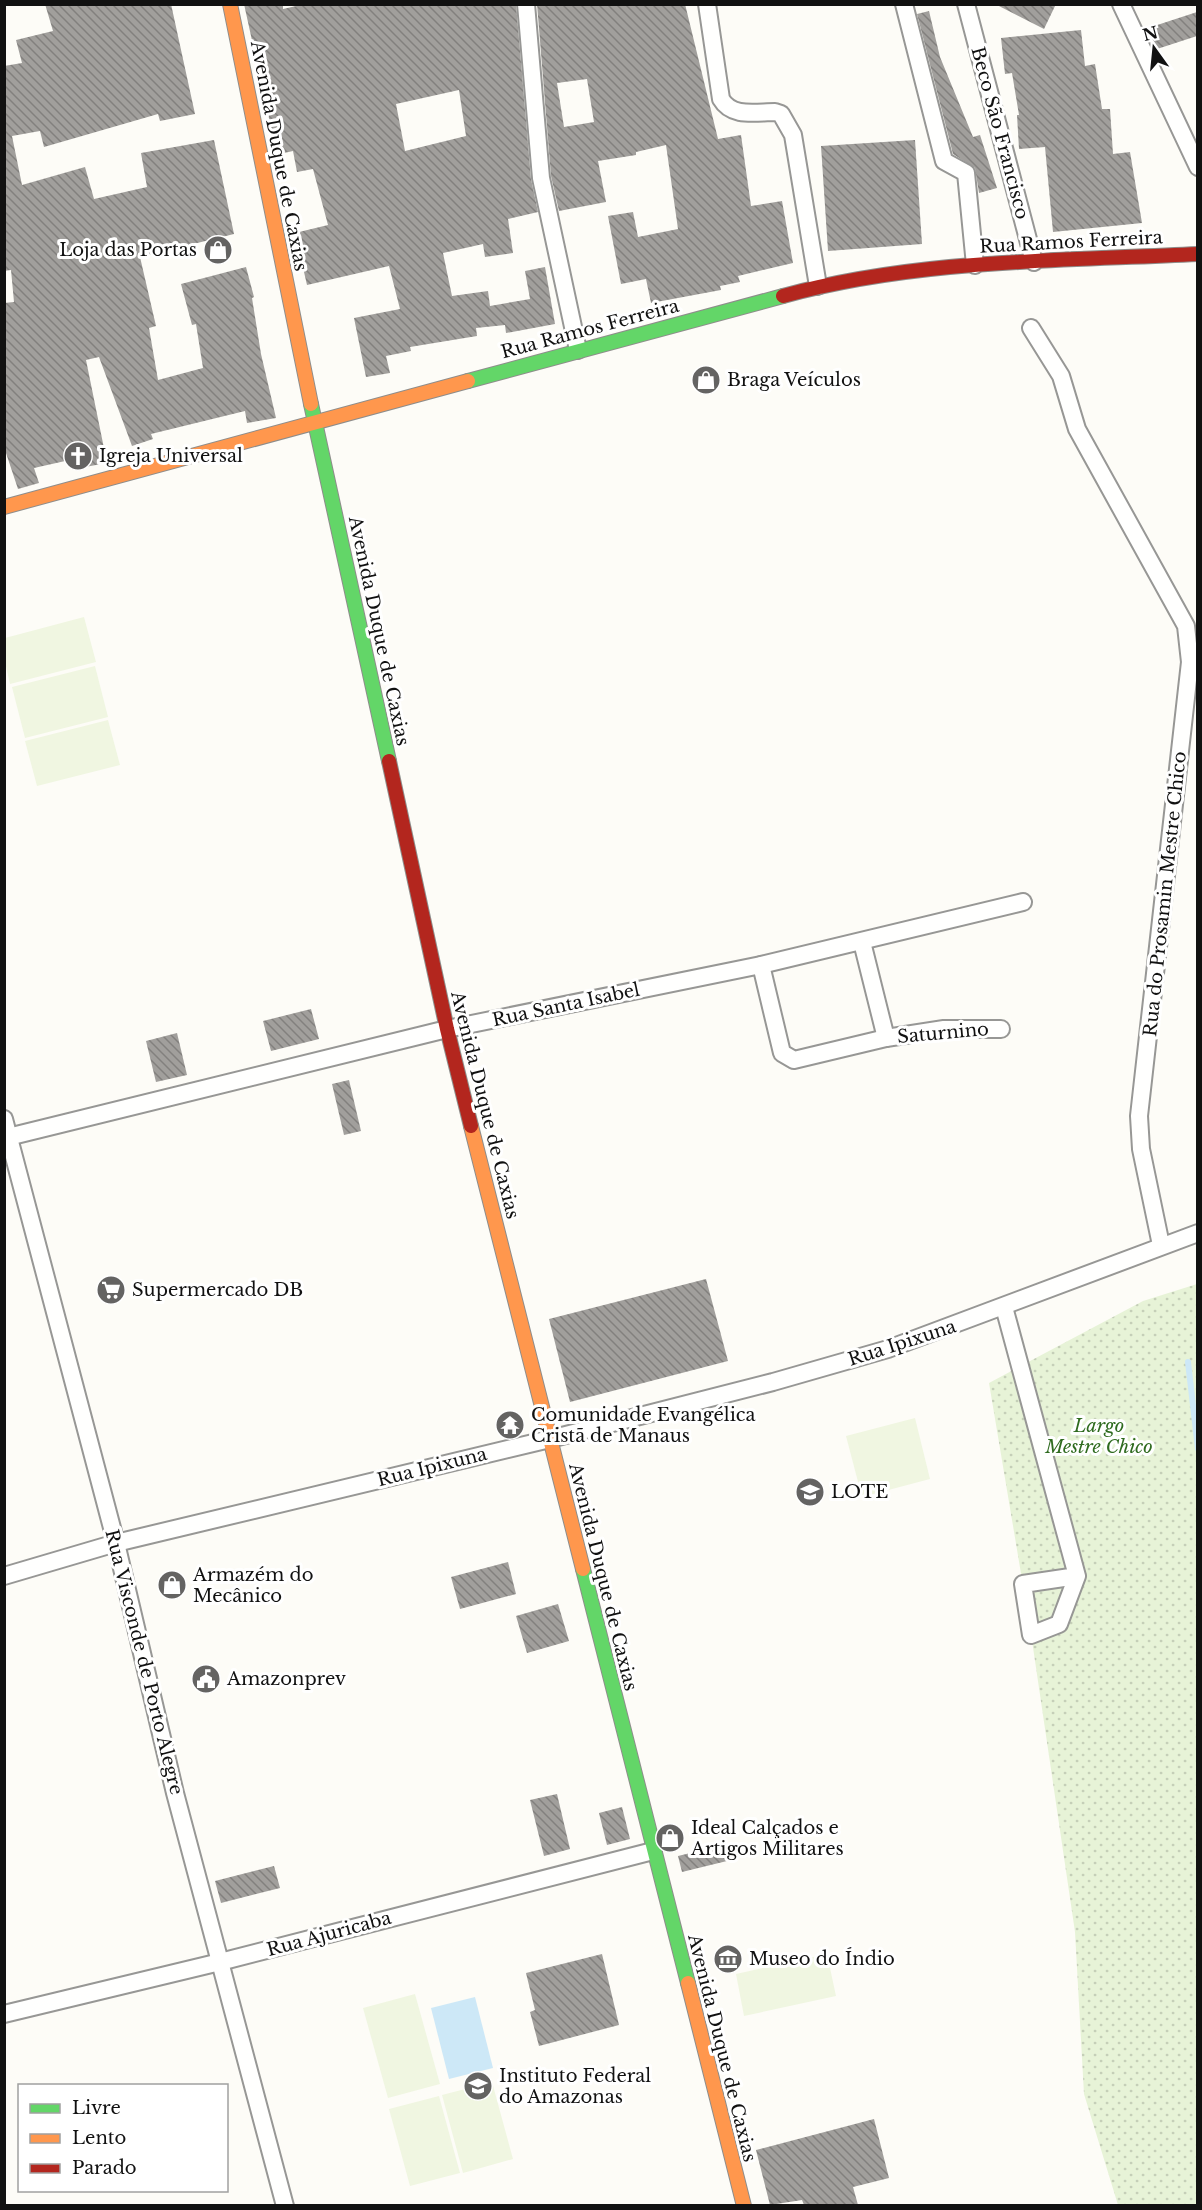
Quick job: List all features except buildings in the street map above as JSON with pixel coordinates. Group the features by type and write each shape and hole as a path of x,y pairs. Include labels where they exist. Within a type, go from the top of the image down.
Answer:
{"street":[{"name":"Avenida Duque de Caxias","path":"230,4 315,422 447,1029 744,2205"},
{"path":"526,4 541,178 578,350"},
{"path":"707,4 721,99 733,112 781,114 793,135 818,286"},
{"path":"904,4 944,161 966,173 975,265"},
{"name":"Beco São Francisco","path":"966,4 1034,262"},
{"path":"1121,4 1197,167"},
{"name":"Rua Ramos Ferreira","path":"4,507 818,286 862,278 975,265 1197,254"},
{"name":"Rua do Prosamin Mestre Chico","path":"1031,328 1052,358 1061,376 1077,429 1186,626 1189,641 1190,662 1168,880 1139,1116 1141,1149 1161,1245"},
{"name":"Rua Santa Isabel","path":"7,1137 447,1029 761,965 1023,902"},
{"name":"Saturnino","path":"862,942 886,1038"},
{"name":"Saturnino","path":"761,965 779,1044 787,1058 794,1060 886,1038 944,1029 1001,1029"},
{"name":"Rua Visconde de Porto Alegre","path":"4,1119 116,1543 175,1793 285,2205"},
{"name":"Rua Ipixuna","path":"4,1576 116,1543 773,1382 888,1349 1197,1233"},
{"path":"1004,1307 1077,1576"},
{"name":"Rua Ajuricaba","path":"4,2014 220,1962 653,1851"}],"green space":[{"path":"84,617 96,662 10,684 5,662 5,638"},
{"path":"95,666 108,717 25,738 12,687"},
{"path":"108,720 120,765 37,786 25,741"},
{"name":"Largo Mestre Chico","path":"1197,1284 1197,2205 1118,2205 1084,2094 1075,1932 1030,1627 989,1383 1143,1301"},
{"path":"915,1418 930,1479 862,1497 846,1436"},
{"path":"827,1954 836,1996 744,2016 736,1974"},
{"path":"415,1994 440,2084 388,2098 363,2008"},
{"path":"492,2082 513,2159 463,2173 442,2095"},
{"path":"439,2096 460,2173 410,2186 389,2109"}],"water":[{"path":"475,1997 493,2068 449,2079 431,2008"}],"waterway":[{"path":"1188,1362 1198,1449"}],"traffic: fast":[{"path":"468,381 783,296"},
{"path":"311,404 389,761"},
{"path":"583,1569 688,1983"}],"traffic: slow":[{"path":"230,4 311,404"},
{"path":"4,507 468,381"},
{"path":"471,1126 583,1569"},
{"path":"688,1983 744,2206"}],"traffic: jam":[{"path":"783,296 834,284 937,268 1198,254"},
{"path":"389,761 447,1029 471,1126"}],"place":[{"name":"Loja das Portas","path":"218,250"},
{"name":"Braga Veículos","path":"706,380"},
{"name":"Igreja Universal","path":"78,456"},
{"name":"Supermercado DB","path":"111,1290"},
{"name":"Comunidade Evangélica Cristã de Manaus","path":"510,1425"},
{"name":"LOTE","path":"810,1492"},
{"name":"Armazém do Mecânico","path":"172,1585"},
{"name":"Amazonprev","path":"206,1679"},
{"name":"Ideal Calçados e Artigos Militares","path":"670,1838"},
{"name":"Museo do Índio","path":"728,1959"},
{"name":"Instituto Federal do Amazonas","path":"478,2086"}]}
